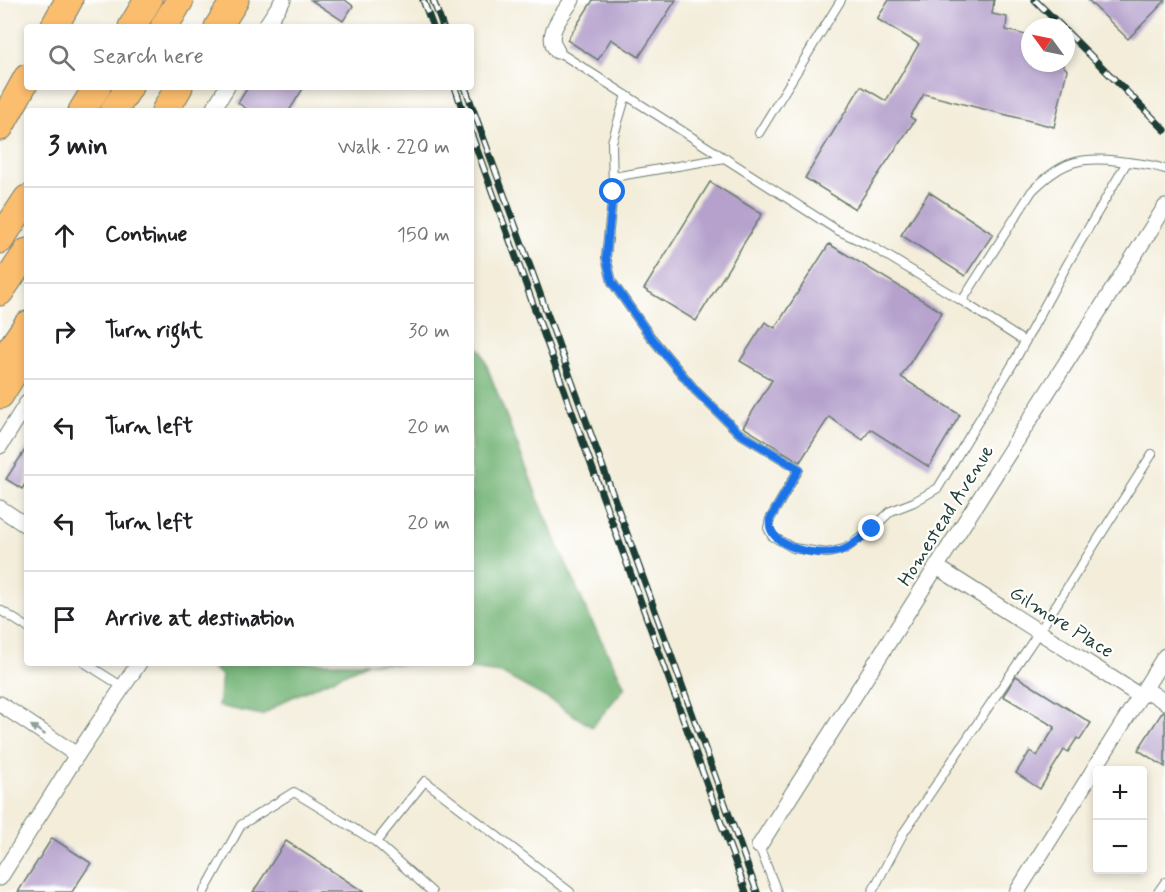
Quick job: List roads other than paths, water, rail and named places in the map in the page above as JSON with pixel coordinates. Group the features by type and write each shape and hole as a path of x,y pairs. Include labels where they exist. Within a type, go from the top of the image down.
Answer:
{"highway":[{"path":"56,24 69,0"},
{"path":"134,24 148,0"},
{"path":"166,24 180,0"},
{"path":"220,24 235,0"},
{"path":"1,126 24,84"},
{"path":"84,108 95,90"},
{"path":"116,108 127,90"},
{"path":"167,108 177,90"},
{"path":"0,240 24,204"},
{"path":"0,292 24,256"},
{"path":"0,364 24,329"},
{"path":"0,395 24,356"}],"street":[{"path":"267,24 282,0"},
{"path":"557,51 553,45 552,32 572,0"},
{"path":"215,108 225,90"},
{"name":"Homestead Avenue","path":"759,846 1165,207"},
{"path":"0,446 24,408"},
{"path":"0,508 24,524"},
{"name":"Gilmore Place","path":"937,567 1140,696 1150,692 1165,702"},
{"path":"1017,892 1165,656"},
{"path":"1,875 137,666"},
{"path":"0,704 77,755"}],"lane":[{"path":"759,133 841,0"},
{"path":"557,51 837,230 873,248 962,301 1025,342"},
{"path":"626,95 612,142 613,177 606,257 612,282 650,336 696,391 739,433 799,469 770,519 768,528 772,536 792,548 827,553 845,549 891,511 914,502 938,488 978,424 1127,162"},
{"path":"613,177 725,158"},
{"path":"962,301 1032,191 1058,168 1085,159 1165,168"},
{"path":"872,892 904,832 1039,632 1152,454"},
{"path":"0,610 24,625"},
{"path":"90,666 123,687"},
{"path":"376,842 424,781 570,892"},
{"path":"204,892 240,825 294,792 376,842 432,892"},
{"path":"759,846 777,892"},
{"path":"1158,892 1165,882"}],"railway":[{"path":"423,0 432,24"},
{"path":"433,0 442,24"},
{"path":"1035,0 1053,18"},
{"path":"1075,40 1165,130"},
{"path":"456,90 462,108"},
{"path":"466,90 473,108"},
{"path":"474,112 757,892"},
{"path":"474,141 746,892"}]}
